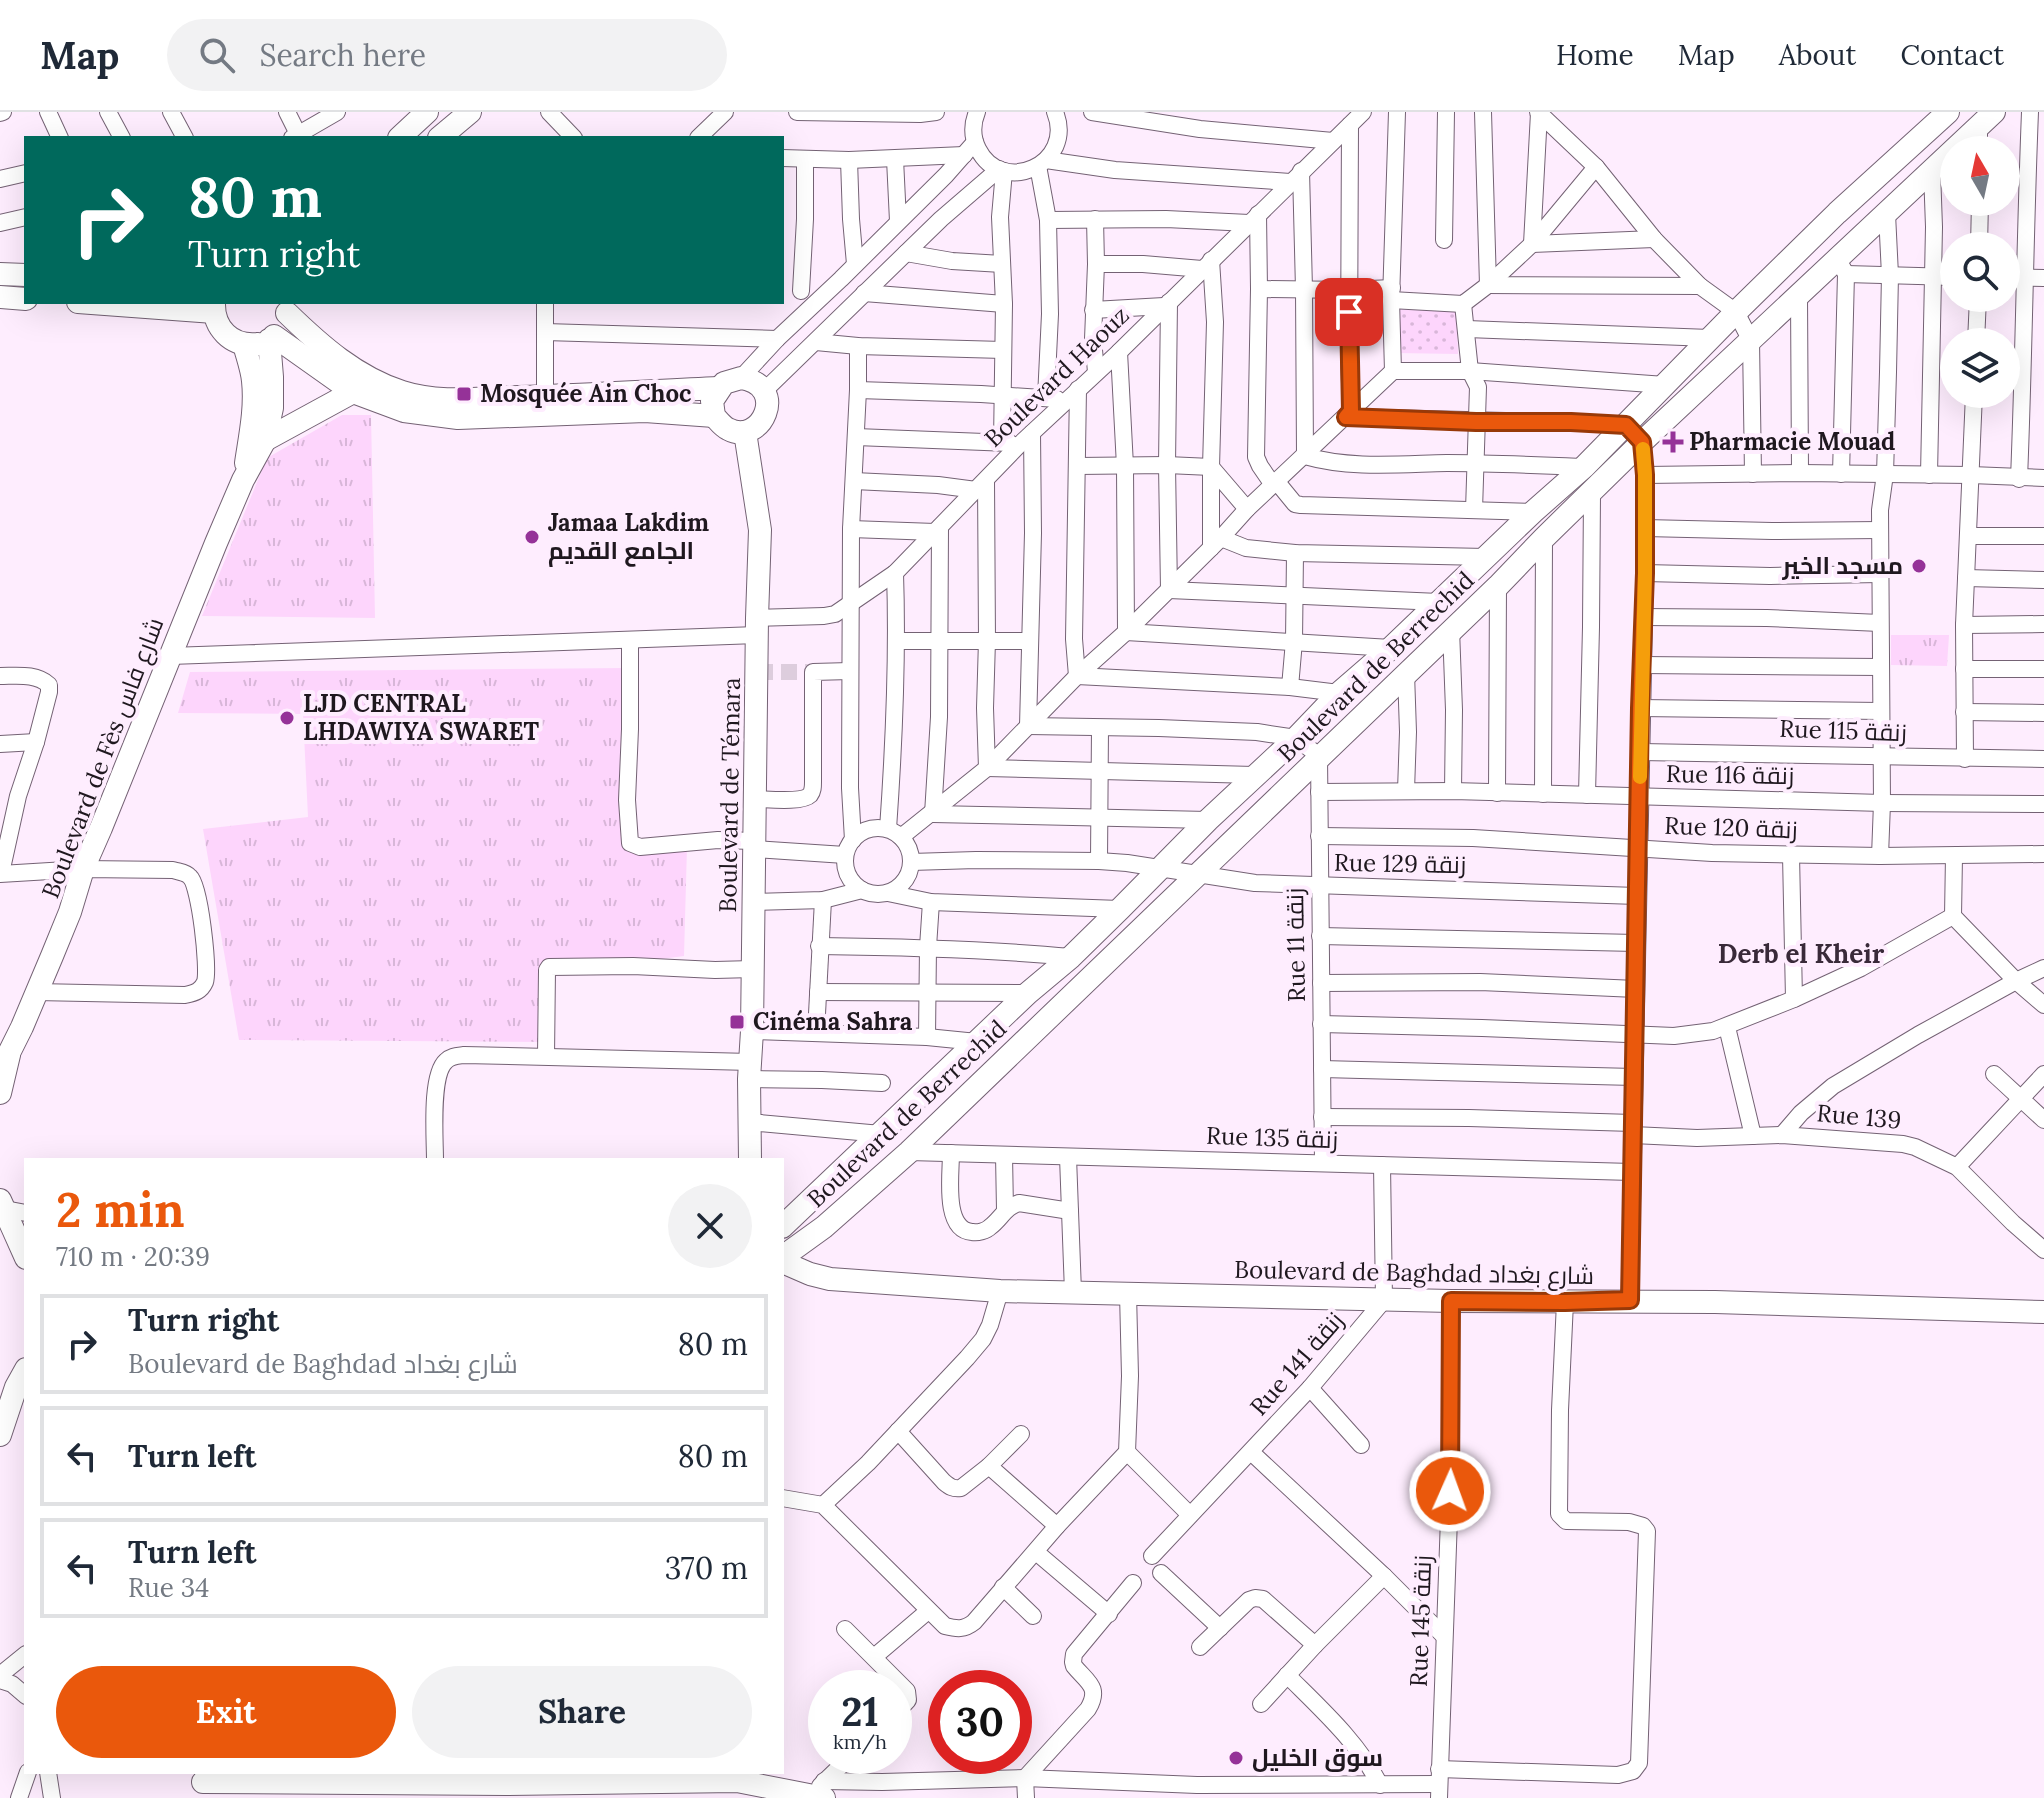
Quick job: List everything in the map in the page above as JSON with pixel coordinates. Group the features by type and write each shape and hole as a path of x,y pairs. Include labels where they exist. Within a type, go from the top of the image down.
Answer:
{"street":[{"path":"48,112 59,136"},
{"path":"108,112 121,136"},
{"path":"171,112 184,136"},
{"path":"287,112 295,136 337,112"},
{"path":"549,112 572,136"},
{"path":"700,136 725,112"},
{"path":"797,112 936,112"},
{"path":"741,378 970,149 977,112"},
{"path":"1092,112 1200,129 1333,141"},
{"name":"Boulevard Haouz","path":"170,656 630,640 835,614 895,573 981,485 1011,443 1032,433 1119,352 1363,112"},
{"path":"1393,371 1397,112"},
{"path":"1444,240 1446,112"},
{"path":"1483,112 1488,285"},
{"path":"1532,244 1538,112"},
{"path":"1538,112 1596,167 1654,239 1700,286 1736,312 1751,341 1753,474"},
{"name":"Boulevard de Berrechid","path":"784,1225 1028,993 1071,957 1339,693 1584,467 1837,213 1948,112"},
{"path":"2019,479 2030,112"},
{"path":"401,136 424,113 439,136"},
{"path":"784,158 895,159 970,149 1001,170 1027,171 1042,163 1058,140 1059,114"},
{"path":"442,136 460,115"},
{"name":"Boulevard de Berrechid","path":"785,1257 909,1152 1498,586 1642,442 1799,296 1842,267 1887,214 1986,119"},
{"path":"1348,414 1350,125"},
{"path":"801,291 805,159"},
{"path":"895,159 898,221"},
{"path":"849,160 855,264"},
{"path":"1042,163 1115,170 1296,176 1304,289 1305,456"},
{"path":"1042,163 1048,220 1050,314 1046,398"},
{"path":"1259,289 1349,290 1463,304 1532,244 1596,167"},
{"path":"764,391 941,219 1001,170"},
{"path":"856,437 1011,443 1004,395 1001,170"},
{"path":"1929,475 1934,227 1932,171"},
{"path":"0,179 24,173"},
{"path":"1880,856 1880,510 1885,474 1890,275 1887,214"},
{"path":"0,223 24,217"},
{"path":"1048,220 1254,218 1259,289 1256,457 1260,466 1295,504 1533,512"},
{"path":"1095,219 1093,339 1096,372"},
{"path":"1532,244 1654,239"},
{"path":"906,253 952,261 1002,264"},
{"path":"1096,264 1206,264 1215,322 1211,467 1216,543"},
{"path":"1841,474 1842,267 1890,275 1940,276"},
{"path":"0,274 24,275"},
{"path":"2020,277 2044,278"},
{"path":"1488,285 1700,286"},
{"path":"784,291 825,294"},
{"path":"864,293 1004,304"},
{"path":"1799,296 1800,473"},
{"path":"0,297 24,299"},
{"path":"132,304 214,307 223,333 233,340 252,345 271,338 285,322 287,308"},
{"path":"545,304 545,405"},
{"path":"1093,310 1166,304 1169,590"},
{"path":"1463,304 1470,371 1478,387 1474,510"},
{"path":"287,308 319,345 350,367 402,392 442,399 714,416"},
{"path":"1467,329 1710,338"},
{"path":"545,332 777,339"},
{"path":"271,338 353,392 404,411 431,415 458,418 545,405 719,388"},
{"name":"Boulevard de Fès شارع فاس","path":"0,1093 4,1060 70,912 83,869 243,480 265,440 272,408 271,338"},
{"path":"816,342 1003,350"},
{"name":"Boulevard de Fès شارع فاس","path":"243,480 254,392 244,344"},
{"path":"858,346 851,529 847,872 853,883 862,890 931,902 1120,909"},
{"path":"1119,352 1125,466 1126,632"},
{"path":"849,847 863,831 871,829 895,833 933,814 987,768 1247,509 1393,371 1470,371 1665,385"},
{"path":"741,378 759,384 767,406 764,420 745,432 726,428 714,416 712,401 719,388 730,380 741,378"},
{"path":"858,390 1046,398 1072,395 1077,466 1074,639 1077,676"},
{"path":"265,440 353,392"},
{"path":"1965,759 1964,625 1973,408"},
{"path":"1348,414 1476,422 1626,425 1642,442 1645,573 1630,1300"},
{"name":"Boulevard de Témara","path":"745,432 760,530 750,1158"},
{"path":"1028,726 1032,433"},
{"path":"1305,456 1325,462 1360,464 1476,463 1584,467"},
{"path":"1077,466 1211,467 1247,509"},
{"path":"1645,475 1800,473 2044,478"},
{"path":"854,481 981,485 987,640 987,768"},
{"path":"1587,795 1592,494"},
{"path":"1645,528 1880,530"},
{"path":"851,529 937,530 939,717 933,814"},
{"path":"1968,536 2044,536"},
{"path":"1543,794 1544,538"},
{"path":"1216,543 1295,553 1486,557"},
{"path":"1290,687 1295,553"},
{"path":"888,893 906,880 911,862 909,849 895,833 895,573"},
{"path":"1645,573 1770,576 1880,574"},
{"path":"1966,578 2044,580"},
{"path":"1497,793 1498,586"},
{"path":"1169,590 1439,602"},
{"path":"1643,617 1880,623"},
{"path":"1964,625 2044,624"},
{"path":"1451,629 1453,791"},
{"path":"1126,632 1391,648"},
{"path":"630,640 627,800 630,843 640,847 718,840 754,845 849,847"},
{"path":"897,641 1029,641"},
{"path":"1642,665 1881,667"},
{"path":"1964,669 2044,669"},
{"path":"755,799 797,799 811,794 813,672 850,671"},
{"path":"1406,673 1406,791"},
{"path":"0,676 35,677 49,685 36,742 18,796 1,874 83,869 173,870 191,877 200,902 206,976 196,993 36,992"},
{"path":"1077,676 1290,687 1339,693"},
{"path":"1640,708 1881,711"},
{"path":"1964,712 2044,713"},
{"path":"1028,726 1257,732 1296,738 1319,756"},
{"path":"1099,861 1100,728"},
{"path":"0,744 36,742"},
{"name":"Rue 115 زنقة","path":"1641,752 2044,759"},
{"name":"Rue 11 زنقة","path":"1319,756 1323,1163"},
{"path":"987,768 1254,775"},
{"name":"Rue 116 زنقة","path":"1319,792 1453,791 1640,798 2044,804"},
{"path":"0,797 18,796"},
{"path":"933,814 1208,820"},
{"name":"Rue 120 زنقة","path":"1319,836 1473,838 1791,855 2044,854"},
{"path":"1791,855 1794,999"},
{"path":"1954,856 1953,916 2016,981 2044,1005"},
{"name":"Rue 129 زنقة","path":"911,862 1099,861 1255,883 1637,896"},
{"path":"755,902 823,900 862,890"},
{"path":"816,1033 823,900"},
{"path":"927,1037 931,902"},
{"path":"1321,1024 1674,1036 1713,1031 1861,968 1953,916"},
{"path":"1320,936 1636,943"},
{"path":"819,946 928,947 1071,957"},
{"path":"546,1056 549,967 753,969"},
{"path":"1782,1135 1801,1113 1833,1086 1918,1035 2044,968"},
{"path":"1321,983 1480,982 1636,989"},
{"path":"818,992 1028,993"},
{"path":"1727,1027 1753,1136"},
{"path":"752,1031 927,1037 977,1042"},
{"path":"435,1158 436,1082 440,1068 452,1057 546,1056 882,1083"},
{"path":"1322,1069 1634,1077"},
{"path":"1994,1074 2044,1120"},
{"path":"1957,1167 2044,1074"},
{"name":"Rue 139","path":"1322,1117 1633,1129 1697,1138 1782,1135 1903,1144 1957,1167 2044,1250"},
{"path":"749,1122 881,1134"},
{"name":"Rue 135 زنقة","path":"909,1152 1632,1172"},
{"path":"951,1153 951,1203 958,1227 972,1232 989,1229 1005,1210 1019,1203 1070,1211"},
{"path":"1004,1155 1005,1210"},
{"path":"1068,1157 1073,1292"},
{"path":"1382,1165 1384,1300"},
{"path":"10,1207 24,1252"},
{"name":"Boulevard de Baghdad شارع بغداد","path":"785,1257 810,1274 830,1279 1000,1291 1451,1301 1630,1300 2044,1312"},
{"path":"823,1505 868,1463 983,1339 995,1313 1000,1291"},
{"path":"784,1498 823,1505 945,1626 966,1628 1127,1452 1130,1376 1128,1293"},
{"name":"Rue 141 زنقة","path":"1152,1556 1310,1388 1384,1300"},
{"name":"Rue 145 زنقة","path":"1439,1784 1451,1462 1451,1301"},
{"path":"203,1784 242,1781 506,1784 566,1778 686,1777 820,1791 882,1782 1025,1778 1197,1785 1439,1784 1618,1775 1633,1771 1639,1763 1647,1531 1643,1526 1629,1522 1566,1521 1559,1514 1565,1302"},
{"path":"0,1435 18,1405 16,1387 24,1373"},
{"path":"1310,1388 1361,1445"},
{"path":"898,1431 952,1488 961,1488 1021,1434"},
{"path":"1127,1452 1190,1515"},
{"path":"1251,1452 1444,1636"},
{"path":"989,1466 1057,1526"},
{"path":"1036,1552 1109,1614"},
{"path":"1161,1573 1220,1628"},
{"path":"1261,1704 1384,1576"},
{"path":"1026,1798 1025,1778 1092,1702 1093,1687 1078,1671 1073,1662 1074,1654 1133,1583"},
{"path":"1003,1587 1033,1616"},
{"path":"1200,1647 1249,1600 1259,1598 1315,1645"},
{"path":"874,1657 928,1611"},
{"path":"845,1629 887,1670"},
{"path":"24,1656 0,1678 24,1694"},
{"path":"1287,1675 1350,1740 1380,1785"},
{"path":"19,1798 27,1774"},
{"path":"48,1774 52,1798"},
{"path":"820,1791 835,1774"}],"green space":[{"path":"1396,303 1456,305 1458,354 1395,353"},
{"path":"342,415 371,415 375,618 202,616 267,458"},
{"path":"1891,635 1949,635 1947,666 1891,665"},
{"path":"625,668 631,848 687,847 684,956 556,973 550,1042 239,1040 203,829 308,817 303,714 178,713 190,672"}],"tunnel":[{"path":"757,672 813,672"}],"slow traffic":[{"path":"1640,777 1645,573 1643,449"}],"place":[{"name":"Mosquée Ain Choc","path":"464,394"},
{"name":"Pharmacie Mouad","path":"1673,442"},
{"name":"Jamaa Lakdim الجامع القديم","path":"532,537"},
{"name":"مسجد الخير","path":"1919,566"},
{"name":"LJD CENTRAL LHDAWIYA SWARET","path":"287,718"},
{"name":"Cinéma Sahra","path":"737,1022"},
{"name":"سوق الخليل","path":"1236,1758"}],"district":[{"name":"Derb el Kheir","path":"1801,954"}],"route":[{"path":"1349,312 1351,411 1346,417 1626,425 1642,442 1645,475 1630,1300 1451,1301 1450,1491"}]}
